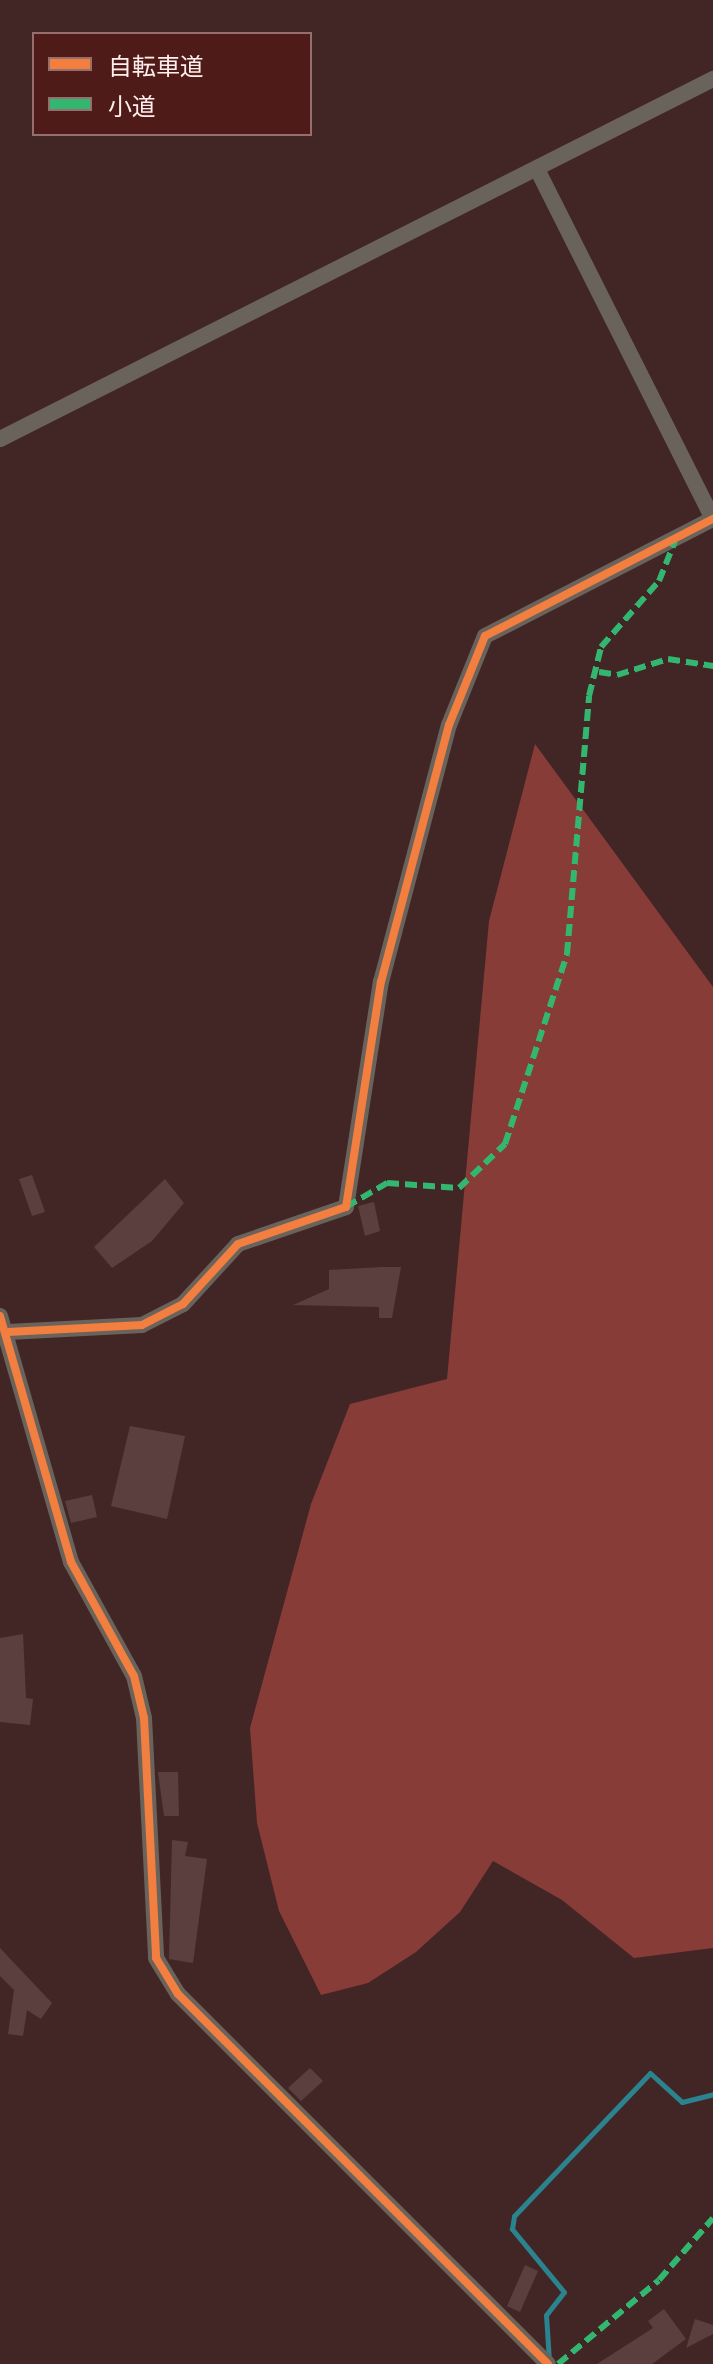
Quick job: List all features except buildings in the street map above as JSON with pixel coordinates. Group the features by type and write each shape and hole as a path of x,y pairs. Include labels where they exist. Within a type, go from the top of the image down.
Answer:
{"street":[{"path":"0,439 713,79"},
{"path":"8,1332 142,1325 183,1304 238,1244 346,1207 381,982 449,725 485,636 713,519 537,169"},
{"path":"0,1316 8,1332 71,1562 134,1676 144,1718 156,1958 178,1994 548,2364"}],"shaded area":[{"path":"535,744 713,987 713,1948 634,1958 562,1900 493,1861 460,1912 416,1952 368,1983 321,1995 279,1911 257,1823 250,1728 311,1504 350,1404 447,1379 489,921"}],"waterway":[{"path":"549,2361 546,2315 564,2292 512,2229 514,2216 650,2073 682,2102 713,2094"}],"marked path":[{"path":"346,1207 387,1183 459,1188 505,1144 567,954 589,696 601,647 659,581 675,541"},
{"path":"599,672 617,675 668,659 713,666"},
{"path":"558,2364 659,2280 713,2218"}],"cycle path":[{"path":"8,1332 142,1325 183,1304 238,1244 346,1207 381,982 449,725 485,636 713,519"},
{"path":"0,1316 71,1562 134,1676 144,1718 156,1958 178,1994 548,2364"}]}
